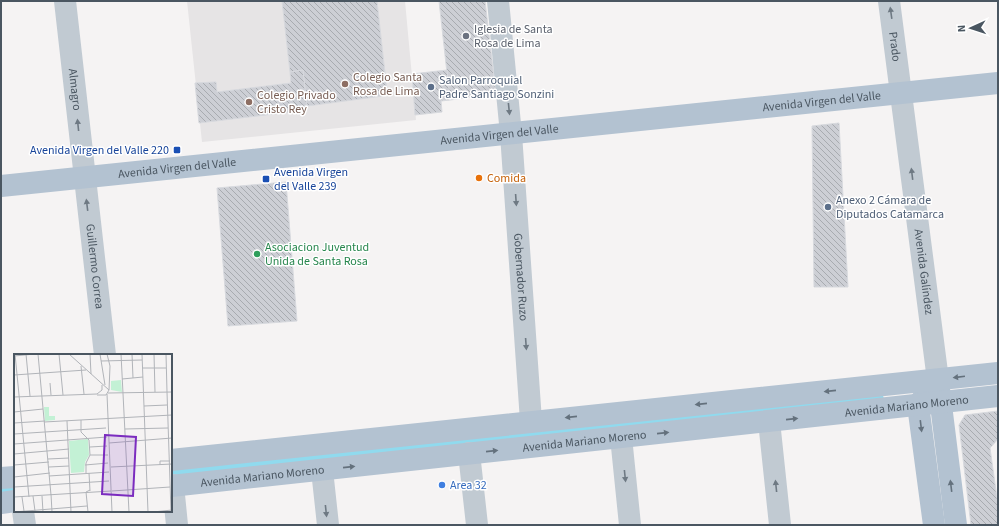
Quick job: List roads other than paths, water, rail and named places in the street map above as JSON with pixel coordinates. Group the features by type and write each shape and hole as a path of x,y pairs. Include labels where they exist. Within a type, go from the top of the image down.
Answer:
{"main road":[{"name":"Avenida Virgen del Valle","path":"1,186 998,83"},
{"name":"Avenida Mariano Moreno","path":"172,460 998,373"},
{"name":"Avenida Galíndez","path":"938,380 956,525"},
{"path":"934,525 918,405 938,380"},
{"name":"Avenida Mariano Moreno","path":"172,486 998,396"},
{"path":"1,478 14,477"},
{"path":"1,503 14,501"}],"street":[{"name":"Almagro","path":"65,1 84,177"},
{"name":"Gobernador Ruzo","path":"498,1 511,134 531,421"},
{"name":"Prado","path":"889,1 902,93"},
{"name":"Avenida Galíndez","path":"902,93 938,380"},
{"name":"Guillermo Correa","path":"84,177 105,354"},
{"path":"769,421 780,525"},
{"path":"620,437 630,525"},
{"path":"469,453 477,525"},
{"path":"322,470 328,525"},
{"path":"172,486 177,525"},
{"path":"23,512 25,525"}],"waterway":[{"path":"172,473 881,398"},
{"path":"1,491 14,489"}],"place":[{"name":"Iglesia de Santa Rosa de Lima","path":"466,36"},
{"name":"Colegio Santa Rosa de Lima","path":"345,84"},
{"name":"Salon Parroquial Padre Santiago Sonzini","path":"431,87"},
{"name":"Colegio Privado Cristo Rey","path":"249,102"},
{"name":"Avenida Virgen del Valle 220","path":"177,150"},
{"name":"Comida","path":"479,178"},
{"name":"Avenida Virgen del Valle 239","path":"266,179"},
{"name":"Anexo 2 Cámara de Diputados Catamarca","path":"828,207"},
{"name":"Asociacion Juventud Unida de Santa Rosa","path":"257,254"},
{"name":"Area 32","path":"442,485"}]}
